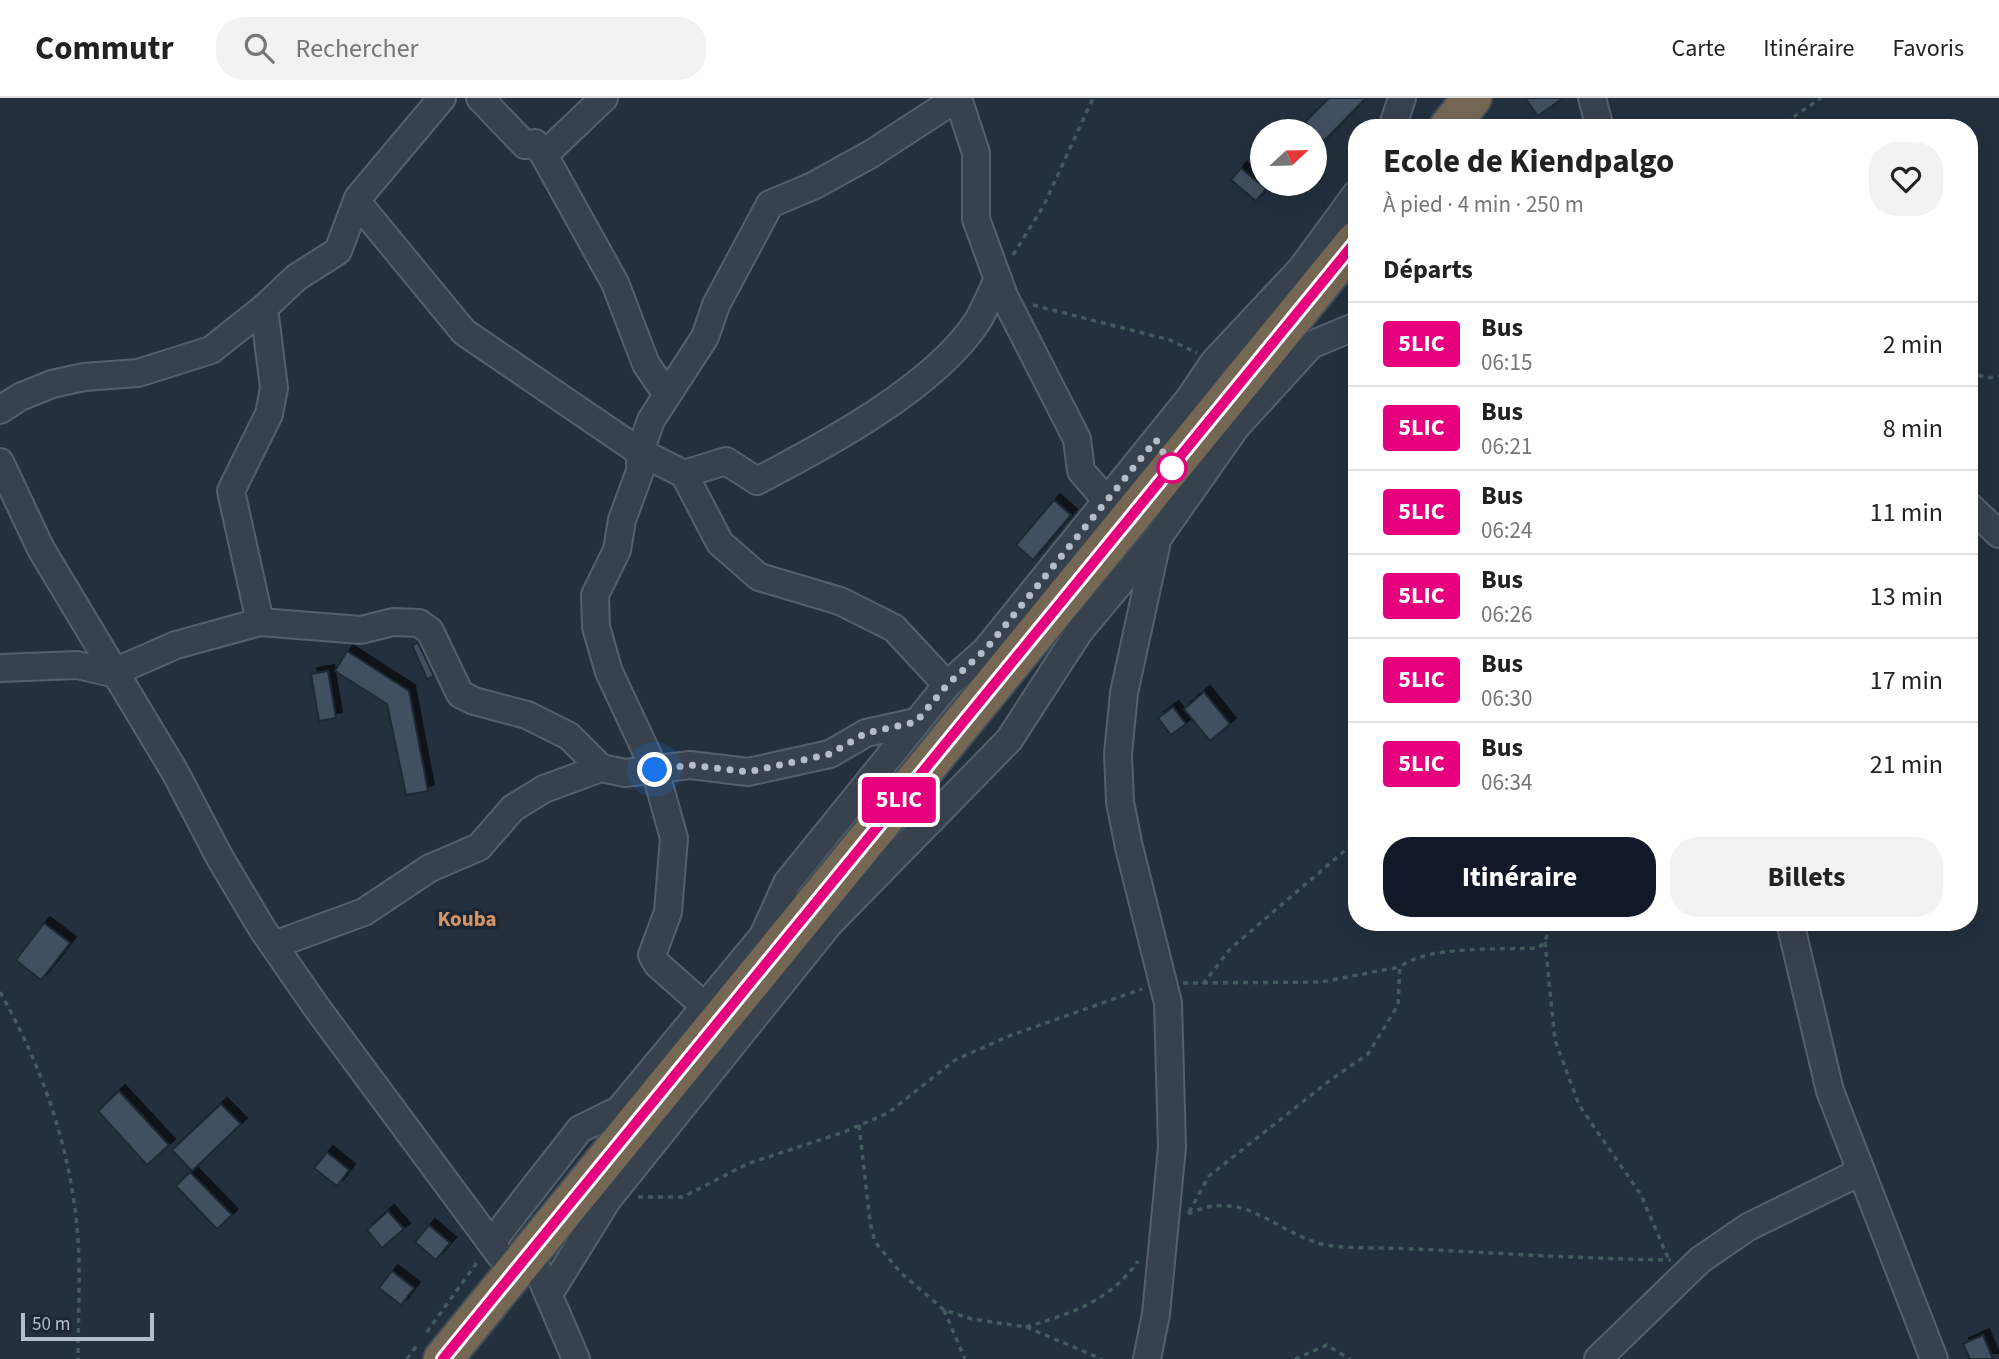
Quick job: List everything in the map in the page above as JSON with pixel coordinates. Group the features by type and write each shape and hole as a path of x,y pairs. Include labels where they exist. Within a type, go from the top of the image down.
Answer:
{"highway":[{"path":"1455,119 1472,98"},
{"path":"443,1359 522,1263 712,1013 1348,251"}],"street":[{"path":"0,410 20,397 52,384 84,377 138,373 211,349 264,308 297,277 338,251 357,202 442,98"},
{"path":"480,98 525,145 535,143 544,155 615,283 646,364 667,395"},
{"path":"544,155 604,98"},
{"path":"712,1013 657,964 652,955 668,912 674,838 655,770 608,673 596,617 595,595 617,550 622,520 640,471 640,452 651,420 705,337 716,305 770,204 813,186 871,154 958,98 976,153 976,219 1001,288 1077,439 1081,471 1107,501"},
{"path":"1395,119 1402,98"},
{"path":"1592,98 1598,119"},
{"path":"357,202 464,332 640,452 684,474 720,543 759,577 840,601 894,628 947,685"},
{"path":"491,1243 580,1129 619,1110 712,1013 763,936 787,883 947,685 986,649 1189,399 1214,362 1302,268 1348,205"},
{"path":"684,474 726,461 757,481 816,451 896,398 944,359 976,323 1001,288"},
{"path":"260,622 231,491 269,414 274,388 264,308"},
{"path":"549,1294 608,1199 829,924 1009,740 1079,632 1160,535 1236,427 1311,345 1348,329"},
{"path":"0,462 41,549 112,673 162,750 220,858 274,945 491,1243 522,1263 549,1294 576,1359"},
{"path":"1978,514 1999,534"},
{"path":"1147,1359 1177,1219 1168,1003 1120,802 1118,754 1126,679 1149,563 1160,535"},
{"path":"0,668 77,665 112,673 176,645 260,622 361,630 393,622 419,622 430,631 460,694 474,701 527,715 569,736 601,768"},
{"path":"274,945 364,912 430,868 479,847 513,808 544,789 601,768 625,773 690,765 748,772 830,754 866,733 916,722"},
{"path":"1792,931 1830,1091 1934,1359"},
{"path":"1598,1359 1700,1260 1748,1227 1860,1171"}],"path":[{"path":"1093,98 1044,205 1001,288 1170,340 1214,362"},
{"path":"1790,119 1821,98"},
{"path":"1978,375 1988,378 1999,376"},
{"path":"1203,984 1230,949 1348,848"},
{"path":"1548,931 1545,942 1555,1040 1579,1105 1641,1195 1669,1259"},
{"path":"608,1199 683,1197 747,1164 888,1113 956,1060 1009,1036 1163,982 1321,982 1366,971 1400,967 1409,960 1538,948 1545,942"},
{"path":"1026,1327 1074,1313 1117,1288 1177,1219 1209,1176 1329,1081 1368,1054 1398,1005 1400,967"},
{"path":"0,992 44,1083 65,1150 76,1212 79,1359"},
{"path":"859,1125 870,1222 875,1242 901,1273 944,1310 972,1319 1026,1327 1102,1359"},
{"path":"1177,1219 1206,1205 1230,1206 1270,1218 1318,1243 1590,1259 1700,1260"},
{"path":"407,1359 491,1243"},
{"path":"944,1310 965,1359"},
{"path":"1295,1359 1327,1345 1350,1359"}],"building":[{"path":"1329,98 1366,98 1327,138 1327,119 1308,119"},
{"path":"1525,98 1563,98 1538,116"},
{"path":"1241,168 1250,176 1250,196 1231,180"},
{"path":"1054,500 1071,515 1033,560 1016,545"},
{"path":"418,643 434,676 427,679 412,645"},
{"path":"347,651 409,691 428,791 406,795 387,704 335,671"},
{"path":"328,671 336,718 319,721 311,674"},
{"path":"1204,692 1230,724 1210,741 1184,709"},
{"path":"1173,707 1186,724 1171,735 1158,718"},
{"path":"44,923 70,943 41,980 16,960"},
{"path":"119,1091 169,1145 147,1165 98,1111"},
{"path":"221,1104 241,1124 192,1171 172,1150"},
{"path":"327,1152 349,1170 337,1186 314,1168"},
{"path":"190,1172 232,1215 217,1229 176,1186"},
{"path":"388,1211 404,1229 382,1248 367,1230"},
{"path":"429,1225 450,1243 436,1260 415,1242"},
{"path":"392,1271 414,1288 401,1305 379,1288"},
{"path":"1983,1335 1993,1359 1970,1359 1963,1344"}],"bus line":[{"name":"5LIC","path":"443,1359 1348,251"}],"district":[{"name":"Kouba","path":"467,919"}],"route":[{"path":"655,770 690,765 748,772 830,754 866,733 916,722 947,685 986,649 1156,440 1172,468"}]}
